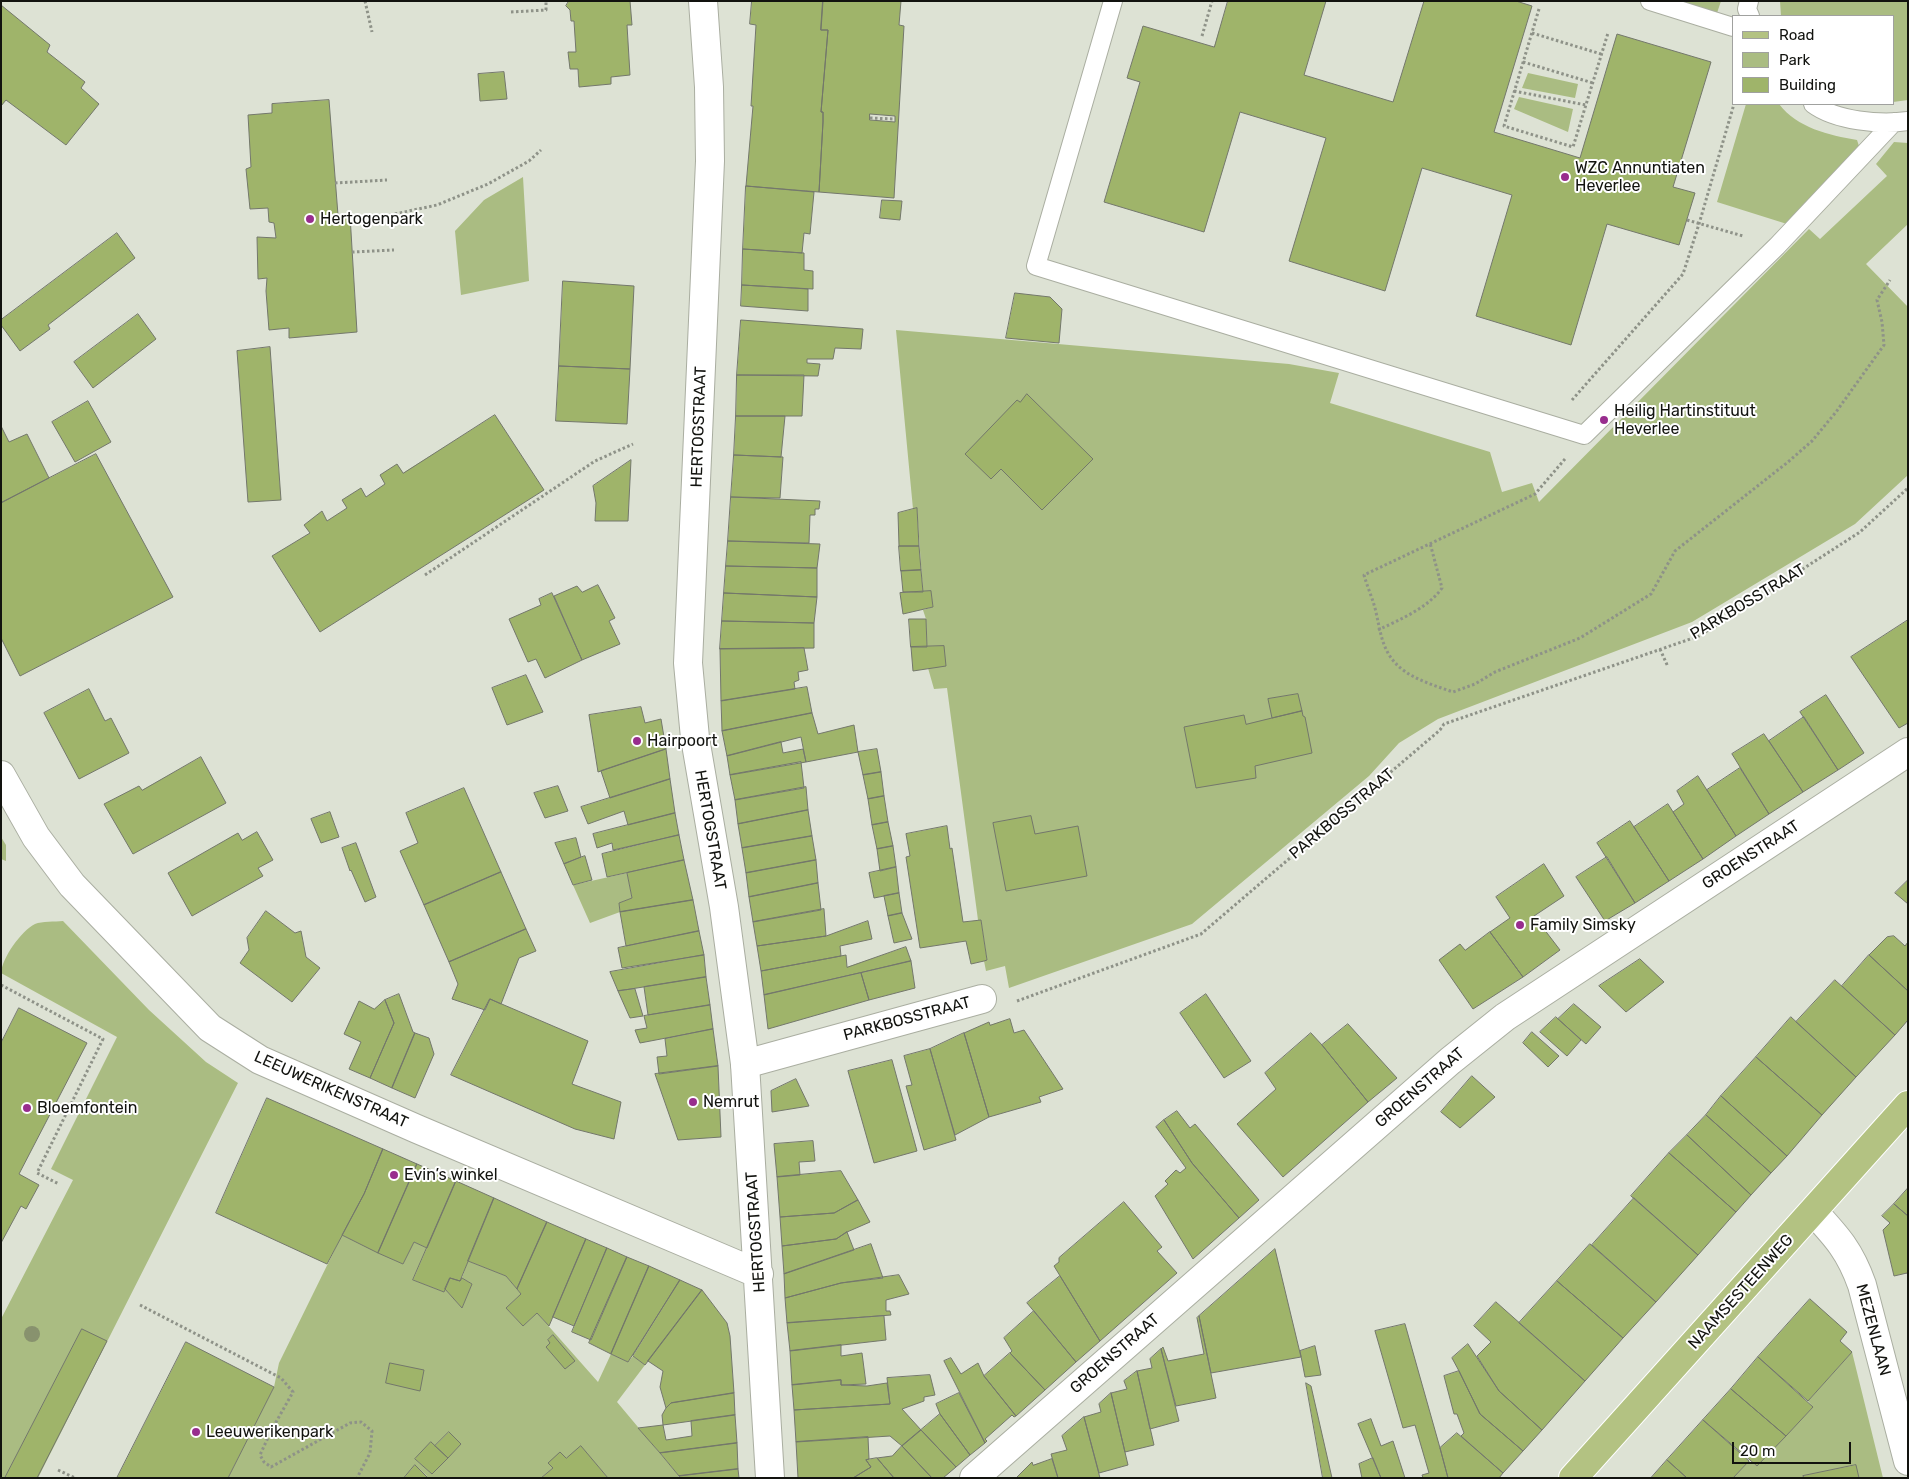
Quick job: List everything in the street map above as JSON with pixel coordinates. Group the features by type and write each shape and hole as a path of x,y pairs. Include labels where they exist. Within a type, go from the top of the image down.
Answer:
{"main road":[{"name":"NAAMSESTEENWEG","path":"1574,1478 1908,1105"}],"street":[{"name":"HERTOGSTRAAT","path":"703,1 709,87 710,161 688,663 694,738 724,906 745,1064 770,1478"},
{"name":"GROENSTRAAT","path":"974,1478 1442,1068 1505,1017 1908,752"},
{"name":"LEEUWERIKENSTRAAT","path":"1,775 36,837 72,885 210,1028 260,1060 759,1274"},
{"name":"PARKBOSSTRAAT","path":"745,1064 982,999"},
{"name":"MEZENLAAN","path":"1813,1211 1845,1248 1854,1262 1862,1285 1908,1461"}],"lane":[{"path":"1113,1 1036,266 1584,436 1778,246 1901,122"},
{"path":"1650,1 1732,27"},
{"path":"1749,1 1750,15"},
{"path":"1815,105 1838,116 1864,121 1901,122"}],"path":[{"path":"365,1 372,32"},
{"path":"511,12 546,10 546,1"},
{"path":"1202,36 1212,1"},
{"path":"1539,9 1504,126 1573,147 1608,33"},
{"path":"1532,33 1601,54"},
{"path":"1523,62 1593,83"},
{"path":"1514,92 1586,106"},
{"path":"1550,425 1683,274 1734,105"},
{"path":"870,118 895,119"},
{"path":"390,215 437,205 488,184 529,161 541,150"},
{"path":"335,183 387,180"},
{"path":"1687,220 1778,246"},
{"path":"352,252 394,250"},
{"path":"1584,436 1535,494 1364,575 1375,609 1378,630 1387,652 1402,670 1423,681 1453,692 1475,684 1495,672 1580,638 1651,594 1676,551 1788,462 1812,441 1836,412 1884,345 1882,322 1877,300 1890,280"},
{"path":"425,575 596,461 633,444"},
{"name":"PARKBOSSTRAAT","path":"982,999 1013,1002 1201,934 1440,730 1444,724 1699,636 1860,532 1908,488"},
{"path":"1378,630 1428,602 1437,596 1442,588 1430,543"},
{"path":"1660,649 1668,667"},
{"path":"1,985 102,1039 37,1173 59,1184"},
{"path":"140,1305 281,1378 293,1392 260,1455 270,1467 350,1423 361,1422 372,1431 370,1453 357,1478"},
{"path":"58,1470 75,1478"}],"green space":[{"path":"1680,1 1721,1 1717,13"},
{"path":"1780,1 1908,1 1908,100 1894,102 1894,15 1781,15"},
{"path":"1528,73 1578,84 1575,98 1522,88"},
{"path":"1519,97 1573,109 1568,132 1514,109"},
{"path":"1746,105 1780,105 1804,125 1825,133 1857,140 1860,149 1787,224 1717,202"},
{"path":"1894,142 1908,143 1908,224 1866,264 1908,307 1908,475 1855,524 1692,622 1438,719 1399,743 1369,776 1192,924 1009,988 1005,966 986,971 984,961 987,959 981,920 978,920 947,688 934,689 928,668 926,619 923,610 933,607 931,592 923,592 917,509 913,509 896,330 1289,364 1339,373 1330,403 1490,452 1502,492 1532,483 1539,502 1809,229 1820,239 1887,176 1876,164"},
{"path":"523,177 529,281 461,295 455,231 484,200"},
{"path":"1,837 6,845 6,861 1,859"},
{"path":"627,873 632,898 619,903 620,912 590,923 573,885"},
{"path":"63,921 149,1010 206,1062 238,1083 38,1478 1,1478 1,1319 73,1180 51,1169 117,1037 1,973 5,960 24,932 38,923"},
{"path":"342,1235 403,1264 414,1242 427,1248 413,1280 444,1292 445,1289 462,1308 472,1284 462,1278 468,1261 506,1276 521,1294 506,1308 523,1326 537,1313 598,1382 611,1354 628,1362 633,1356 645,1365 617,1402 679,1476 677,1478 608,1478 581,1447 566,1458 560,1452 553,1468 541,1478 426,1478 427,1476 415,1465 404,1478 228,1478 274,1387 279,1363","holes":["449,1432 461,1444 432,1474 415,1459 435,1446"]},
{"path":"1852,1352 1883,1478 1859,1478 1855,1465 1803,1478 1733,1478 1749,1461 1757,1466 1813,1407 1808,1401"}],"building":[{"path":"569,1 630,1 632,25 627,25 630,75 611,77 611,84 579,87 578,69 570,69 568,52 576,52 574,21 571,21 570,10 566,6"},
{"path":"752,1 823,1 821,30 828,30 821,112 823,112 823,122 819,192 746,186 753,106 751,106 756,25 750,24"},
{"path":"823,1 901,1 899,25 904,26 894,198 819,192 823,122 823,112 821,112 828,30 821,30","holes":["870,114 895,116 895,122 870,120"]},
{"name":"WZC Annuntiaten Heverlee","path":"1228,1 1326,1 1304,75 1393,102 1424,1 1516,1 1532,6 1494,132 1580,158 1617,34 1711,62 1673,187 1695,193 1679,245 1607,224 1571,345 1476,316 1512,195 1422,168 1385,291 1289,261 1326,138 1240,112 1204,232 1104,202 1140,82 1127,78 1143,26 1214,47"},
{"path":"1,5 50,45 47,52 85,82 81,88 99,104 66,145 6,100 1,106"},
{"path":"504,72 507,99 480,101 478,74"},
{"name":"Hertogenpark","path":"329,100 338,215 350,215 357,332 289,338 289,328 269,330 267,278 258,279 257,237 276,238 274,223 269,222 268,208 250,209 246,169 251,167 248,115 272,113 272,104"},
{"path":"746,186 814,192 810,234 804,233 802,253 743,249"},
{"path":"882,200 902,201 900,220 880,218"},
{"path":"117,233 135,258 48,325 50,329 20,351 1,325 1,320"},
{"path":"743,249 804,253 804,270 813,271 813,289 742,285"},
{"path":"563,281 634,286 630,369 559,366"},
{"path":"742,285 808,289 808,311 741,306"},
{"path":"1015,293 1050,297 1062,309 1059,343 1006,338"},
{"path":"138,314 156,339 93,388 74,362"},
{"path":"741,320 863,329 861,349 835,348 833,359 807,359 807,363 820,364 818,376 737,375"},
{"path":"270,347 281,500 248,502 237,351"},
{"path":"559,366 630,369 627,424 556,421"},
{"path":"737,375 804,375 802,416 736,416"},
{"path":"1027,394 1093,459 1042,510 1001,469 991,479 965,454 1017,400 1020,402"},
{"path":"88,401 111,442 75,462 52,422"},
{"path":"495,415 544,490 320,632 272,556 310,533 304,525 322,511 327,521 347,508 342,500 361,488 366,497 385,484 380,475 397,464 403,473"},
{"path":"736,416 785,416 781,457 734,455"},
{"path":"1,426 9,442 27,434 49,478 1,503"},
{"path":"96,454 173,597 20,676 1,638 1,503"},
{"path":"734,455 783,457 780,498 731,497"},
{"path":"631,460 628,521 595,521 596,503 593,486"},
{"path":"731,497 820,501 819,509 815,509 815,515 810,515 809,543 728,541"},
{"path":"917,508 919,546 899,546 898,513"},
{"path":"728,541 820,544 817,568 726,566"},
{"path":"899,546 919,546 921,570 901,571"},
{"path":"726,566 817,568 817,597 724,593"},
{"path":"921,570 923,592 903,592 901,571"},
{"path":"598,585 615,618 609,621 620,644 582,660 554,596 577,586 582,592"},
{"path":"931,591 933,607 903,614 900,593"},
{"path":"552,593 582,660 545,678 536,659 528,662 509,619 541,605 539,599"},
{"path":"724,593 817,597 814,623 722,621"},
{"path":"909,619 926,619 927,647 911,647"},
{"path":"1908,620 1908,723 1899,728 1851,657"},
{"path":"722,621 814,623 814,648 720,649"},
{"path":"944,646 946,666 913,671 911,647"},
{"path":"804,648 808,670 798,672 799,680 794,682 795,689 721,701 720,649"},
{"path":"526,675 543,712 507,725 492,688"},
{"path":"807,687 812,713 722,731 721,701"},
{"path":"89,689 105,721 111,718 129,753 79,779 44,713"},
{"path":"1298,694 1302,711 1272,718 1268,699"},
{"path":"1826,695 1864,753 1838,770 1800,712"},
{"path":"641,707 645,723 661,719 666,749 598,772 589,715"},
{"path":"1302,711 1305,717 1312,753 1255,766 1256,778 1196,788 1184,727 1244,715 1246,724"},
{"path":"812,713 818,734 854,725 858,752 806,762 801,737 727,756 722,731"},
{"path":"1804,717 1838,770 1803,792 1769,741"},
{"path":"1764,734 1803,792 1769,814 1732,754"},
{"path":"781,742 783,753 803,749 806,762 730,775 727,756"},
{"path":"666,749 670,779 610,798 601,771"},
{"path":"877,749 881,772 863,775 858,752"},
{"path":"201,757 226,803 133,854 104,804 139,786 142,790"},
{"path":"801,762 804,788 735,800 730,775"},
{"path":"1740,768 1769,814 1736,836 1707,790"},
{"path":"881,772 884,796 868,799 863,775"},
{"path":"1698,776 1736,836 1703,859 1673,812 1684,804 1677,791"},
{"path":"670,779 675,813 628,825 624,811 588,824 581,807"},
{"path":"558,786 568,811 545,818 534,793"},
{"path":"806,787 808,810 738,824 735,800"},
{"path":"464,788 501,872 424,905 400,851 418,843 406,813"},
{"path":"884,796 888,822 872,825 868,799"},
{"path":"1668,804 1703,859 1669,881 1634,827"},
{"path":"808,810 812,836 742,848 738,824"},
{"path":"330,812 339,837 321,843 311,819"},
{"path":"675,813 679,835 613,850 612,843 597,848 593,834"},
{"path":"1031,816 1035,834 1078,826 1087,876 1006,891 993,823"},
{"path":"1630,821 1669,881 1635,903 1597,843"},
{"path":"888,822 893,846 877,849 872,825"},
{"path":"947,826 963,922 981,920 987,960 971,964 966,941 920,948 906,857 910,856 906,834"},
{"path":"257,832 273,860 258,868 263,876 192,916 168,873 238,833 242,840"},
{"path":"679,835 684,860 607,877 602,854"},
{"path":"812,836 816,860 746,873 742,848"},
{"path":"576,838 581,857 564,864 555,843"},
{"path":"356,843 376,897 365,902 350,871 342,848"},
{"path":"893,846 896,867 880,871 877,849"},
{"path":"585,856 592,880 573,885 564,864"},
{"path":"1607,857 1635,903 1605,921 1576,877"},
{"path":"684,860 693,900 620,912 619,903 632,898 627,873"},
{"path":"816,860 818,883 749,897 746,873"},
{"name":"Family Simsky","path":"1544,864 1564,896 1534,916 1560,950 1523,977 1490,932 1510,918 1496,897"},
{"path":"896,867 899,893 874,898 869,873"},
{"path":"501,872 526,929 449,962 424,905"},
{"path":"1908,880 1908,904 1895,893"},
{"path":"818,883 821,910 753,922 749,897"},
{"path":"899,893 902,913 888,916 884,896"},
{"path":"693,900 699,931 626,946 620,912"},
{"path":"824,909 826,936 757,946 753,922"},
{"path":"266,911 295,933 301,931 306,957 320,968 292,1002 240,963 249,950 247,938"},
{"path":"902,913 912,939 894,943 888,916"},
{"path":"868,921 872,939 840,946 841,956 761,971 757,946 826,936"},
{"path":"526,929 536,951 519,958 501,1004 490,999 485,1010 452,999 458,984 449,962"},
{"path":"699,931 704,955 622,968 618,948"},
{"path":"1490,932 1523,977 1473,1009 1439,960 1460,944 1465,950"},
{"path":"1894,936 1905,946 1908,942 1908,991 1869,955 1887,937"},
{"path":"906,947 911,961 764,995 761,971 846,955 847,967"},
{"path":"704,955 706,977 618,991 610,972"},
{"path":"1869,955 1908,991 1908,1020 1895,1035 1842,986"},
{"path":"1640,959 1664,982 1626,1012 1599,986"},
{"path":"911,961 915,988 869,1000 861,973"},
{"path":"861,973 869,1000 768,1029 764,995"},
{"path":"706,977 710,1005 648,1015 644,987"},
{"path":"1835,980 1895,1035 1856,1077 1796,1022"},
{"path":"635,989 643,1016 630,1018 618,991"},
{"path":"399,994 415,1033 392,1088 370,1078 394,1023 385,1000"},
{"path":"1206,994 1251,1061 1224,1078 1180,1013"},
{"path":"490,999 588,1041 572,1084 621,1102 614,1139 575,1129 451,1075"},
{"path":"385,1000 394,1023 370,1078 349,1069 361,1042 344,1034 359,1001 374,1009"},
{"path":"1574,1004 1601,1027 1586,1044 1558,1019"},
{"path":"710,1005 713,1029 640,1043 635,1030 647,1028 644,1016"},
{"name":"Bloemfontein","path":"19,1008 87,1043 19,1174 39,1185 26,1209 21,1206 1,1243 1,1043"},
{"path":"1556,1017 1581,1040 1567,1056 1540,1032"},
{"path":"1791,1017 1856,1077 1822,1115 1756,1057"},
{"path":"1010,1019 1014,1033 1024,1030 1063,1089 1039,1097 1041,1102 989,1117 964,1033 989,1022 990,1025"},
{"path":"1348,1024 1397,1078 1368,1102 1322,1045"},
{"path":"713,1029 718,1066 659,1074 657,1057 667,1056 665,1039"},
{"path":"1532,1032 1559,1056 1548,1067 1523,1043"},
{"path":"415,1033 429,1038 434,1054 415,1098 392,1088"},
{"path":"964,1033 989,1117 955,1135 930,1049"},
{"path":"1311,1033 1368,1102 1283,1177 1237,1124 1276,1089 1265,1073"},
{"path":"930,1049 956,1140 924,1150 906,1086 912,1085 904,1056"},
{"path":"1756,1057 1822,1115 1787,1156 1721,1096"},
{"path":"892,1060 917,1151 874,1163 848,1071"},
{"path":"718,1066 721,1137 678,1140 655,1074"},
{"path":"1472,1076 1495,1097 1460,1128 1441,1112"},
{"path":"796,1079 809,1106 772,1112 771,1091"},
{"path":"1721,1096 1787,1156 1771,1173 1706,1115"},
{"path":"267,1098 383,1149 364,1194 327,1264 216,1213"},
{"path":"1177,1111 1190,1128 1195,1124 1259,1200 1239,1218 1192,1163 1164,1120"},
{"path":"1706,1115 1771,1173 1751,1195 1687,1135"},
{"path":"1164,1120 1192,1163 1239,1218 1193,1259 1155,1196 1168,1184 1165,1181 1176,1170 1180,1173 1186,1168 1156,1127"},
{"path":"1687,1135 1751,1195 1736,1212 1669,1153"},
{"path":"813,1141 815,1161 799,1162 800,1175 777,1177 774,1144"},
{"path":"383,1149 417,1164 378,1253 342,1235 364,1194"},
{"path":"1669,1153 1736,1212 1698,1255 1631,1196"},
{"path":"417,1164 456,1181 427,1248 414,1242 403,1264 378,1253"},
{"path":"841,1171 858,1200 834,1213 780,1217 777,1177"},
{"path":"456,1181 494,1198 460,1281 450,1278 444,1292 413,1280"},
{"path":"1908,1188 1908,1216 1894,1204"},
{"path":"494,1198 547,1222 517,1289 506,1276 468,1261"},
{"path":"1634,1198 1698,1255 1656,1302 1592,1245"},
{"path":"858,1200 870,1222 836,1239 782,1246 780,1217 834,1213"},
{"path":"1124,1202 1162,1247 1157,1251 1177,1273 1100,1341 1054,1266 1059,1262 1059,1258"},
{"path":"1894,1204 1908,1216 1908,1276 1907,1273 1894,1276 1883,1230 1890,1223 1882,1216"},
{"path":"547,1222 586,1239 549,1326 537,1313 523,1326 506,1308 521,1294 517,1289"},
{"path":"847,1232 854,1250 784,1274 782,1246 836,1239"},
{"path":"586,1239 607,1248 574,1326 553,1317"},
{"path":"871,1244 883,1278 841,1283 785,1298 784,1274"},
{"path":"1590,1244 1656,1302 1623,1338 1557,1281"},
{"path":"607,1248 627,1257 591,1340 572,1332"},
{"path":"1275,1249 1301,1357 1211,1373 1199,1316"},
{"path":"627,1257 649,1266 611,1354 589,1343"},
{"path":"649,1266 680,1280 628,1362 611,1354"},
{"path":"899,1275 909,1294 886,1300 886,1311 890,1311 891,1315 787,1323 785,1298 841,1283"},
{"path":"1060,1276 1100,1341 1076,1362 1027,1303"},
{"path":"450,1278 460,1281 462,1278 472,1284 462,1308 445,1289"},
{"path":"680,1280 702,1290 645,1365 633,1356"},
{"path":"1557,1281 1623,1338 1585,1381 1519,1323"},
{"path":"702,1290 727,1323 730,1336 734,1393 671,1403 666,1408 660,1387 663,1371 648,1361"},
{"path":"1810,1299 1847,1332 1840,1341 1852,1352 1808,1401 1758,1357"},
{"path":"1496,1302 1585,1381 1542,1430 1499,1391 1477,1356 1491,1342 1474,1326"},
{"path":"1034,1311 1076,1362 1045,1390 1010,1353 1012,1351 1004,1338"},
{"path":"884,1316 886,1340 790,1351 787,1323"},
{"path":"1199,1316 1216,1398 1176,1406 1161,1349 1163,1347 1168,1361 1204,1354 1197,1318"},
{"path":"1405,1324 1448,1478 1423,1478 1422,1475 1429,1473 1415,1425 1403,1428 1375,1331"},
{"path":"82,1329 107,1341 37,1478 5,1478"},
{"path":"553,1335 575,1361 565,1369 546,1347 550,1343 548,1340"},
{"name":"Leeuwerikenpark","path":"186,1342 274,1387 228,1478 117,1478"},
{"path":"1468,1344 1499,1391 1542,1430 1523,1451 1480,1414 1452,1358"},
{"path":"841,1345 841,1356 862,1353 866,1384 841,1385 841,1380 792,1385 790,1351"},
{"path":"1315,1346 1321,1375 1305,1377 1300,1351"},
{"path":"1161,1349 1179,1421 1150,1429 1137,1371 1152,1368 1150,1359"},
{"path":"1010,1353 1045,1390 1016,1416 984,1376"},
{"path":"1758,1357 1813,1407 1786,1436 1731,1389"},
{"path":"951,1358 961,1374 978,1363 984,1376 1016,1416 1012,1415 985,1439 987,1441 985,1443 944,1361"},
{"path":"390,1363 424,1370 420,1391 386,1383"},
{"path":"1137,1371 1154,1445 1125,1452 1111,1393 1127,1389 1124,1381"},
{"path":"1459,1371 1480,1414 1523,1451 1503,1473 1461,1436 1464,1433 1457,1414 1454,1414 1444,1376"},
{"path":"930,1375 935,1395 924,1397 924,1401 902,1409 921,1430 902,1446 890,1436 796,1442 794,1410 890,1404 887,1378"},
{"path":"841,1380 841,1385 867,1386 887,1383 890,1404 794,1410 792,1385"},
{"path":"1306,1383 1311,1386 1332,1478 1323,1478"},
{"path":"1731,1389 1786,1436 1757,1466 1703,1420"},
{"path":"734,1393 735,1415 663,1425 662,1415 671,1403"},
{"path":"959,1393 985,1443 970,1455 940,1414 936,1404"},
{"path":"1111,1393 1128,1465 1099,1473 1084,1417 1101,1412 1099,1404"},
{"path":"940,1414 970,1455 956,1467 921,1430"},
{"path":"735,1415 737,1443 660,1453 638,1428 663,1425 666,1440 692,1436 691,1421"},
{"path":"1084,1417 1100,1478 1058,1478 1051,1454 1067,1450 1062,1436"},
{"path":"1371,1419 1381,1446 1393,1441 1405,1478 1381,1478 1358,1424"},
{"path":"1703,1420 1749,1461 1733,1478 1687,1478 1667,1460"},
{"path":"921,1430 956,1467 943,1478 932,1478 902,1446"},
{"path":"449,1432 461,1444 448,1458 435,1446"},
{"path":"1457,1433 1503,1473 1499,1478 1448,1478 1440,1448"},
{"path":"868,1437 869,1459 866,1460 871,1467 853,1478 798,1478 796,1442"},
{"path":"431,1442 448,1458 432,1474 415,1459"},
{"path":"737,1443 738,1469 679,1476 660,1453"},
{"path":"581,1446 608,1478 541,1478 553,1468 548,1463 560,1452 566,1458"},
{"path":"902,1446 932,1478 894,1478 877,1458 892,1456"},
{"path":"877,1458 894,1478 853,1478 871,1467 866,1460"},
{"path":"1373,1458 1381,1478 1362,1478 1359,1464"},
{"path":"1052,1459 1058,1478 1016,1478 1032,1462 1033,1465"},
{"path":"1667,1460 1687,1478 1651,1478"},
{"path":"415,1465 427,1477 404,1478"},
{"path":"1856,1465 1859,1478 1804,1478 1803,1476"},
{"path":"738,1469 739,1478 680,1478 679,1476"}],"place":[{"name":"WZC Annuntiaten Heverlee","path":"1565,177"},
{"name":"Hertogenpark","path":"310,219"},
{"name":"Heilig Hartinstituut Heverlee","path":"1604,420"},
{"name":"Hairpoort","path":"637,741"},
{"name":"Family Simsky","path":"1520,925"},
{"name":"Nemrut","path":"693,1102"},
{"name":"Bloemfontein","path":"27,1108"},
{"name":"Evin’s winkel","path":"394,1175"},
{"name":"Leeuwerikenpark","path":"196,1432"}]}
